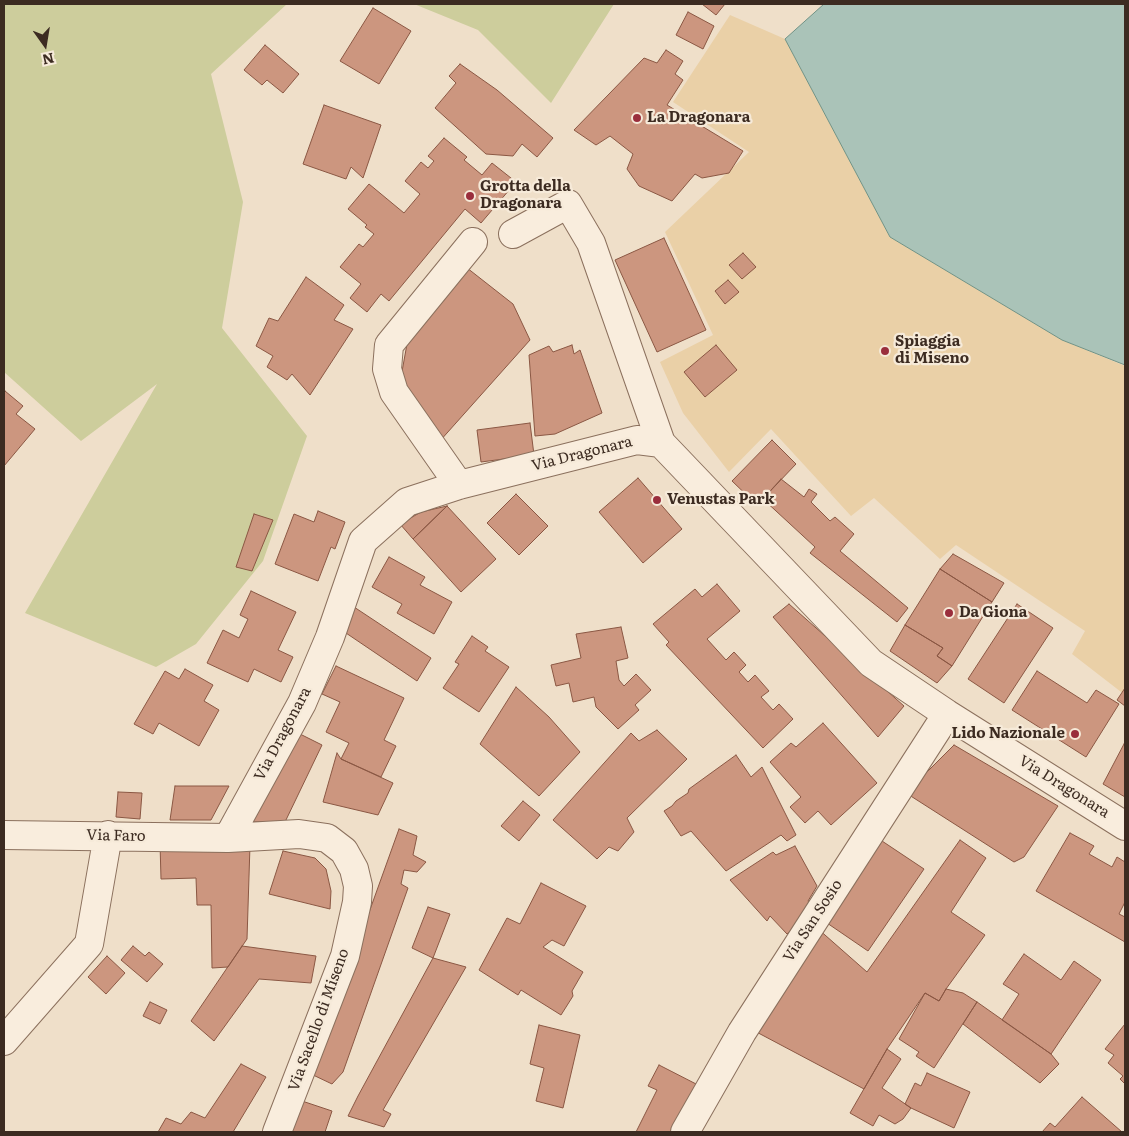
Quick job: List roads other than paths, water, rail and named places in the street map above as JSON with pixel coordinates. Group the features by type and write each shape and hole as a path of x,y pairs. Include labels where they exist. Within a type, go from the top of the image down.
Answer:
{"street":[{"path":"513,234 568,204 591,243 661,443"},
{"path":"459,485 394,392 387,369 389,345 473,242"},
{"name":"Via Dragonara","path":"228,838 302,703 330,637 363,541 407,502 459,485 637,440 661,443 871,663 946,714 1125,826"},
{"name":"Via San Sosio","path":"685,1132 742,1032 946,714"},
{"name":"Via Sacello di Miseno","path":"228,838 298,834 327,838 344,850 354,869 358,886 357,902 345,956 278,1132"},
{"name":"Via Faro","path":"4,835 228,838"},
{"path":"4,1041 89,944 108,835"}],"place":[{"name":"La Dragonara","path":"637,118"},
{"name":"Grotta della Dragonara","path":"470,196"},
{"name":"Spiaggia di Miseno","path":"885,351"},
{"name":"Venustas Park","path":"657,500"},
{"name":"Da Giona","path":"949,613"},
{"name":"Lido Nazionale","path":"1075,734"}]}
